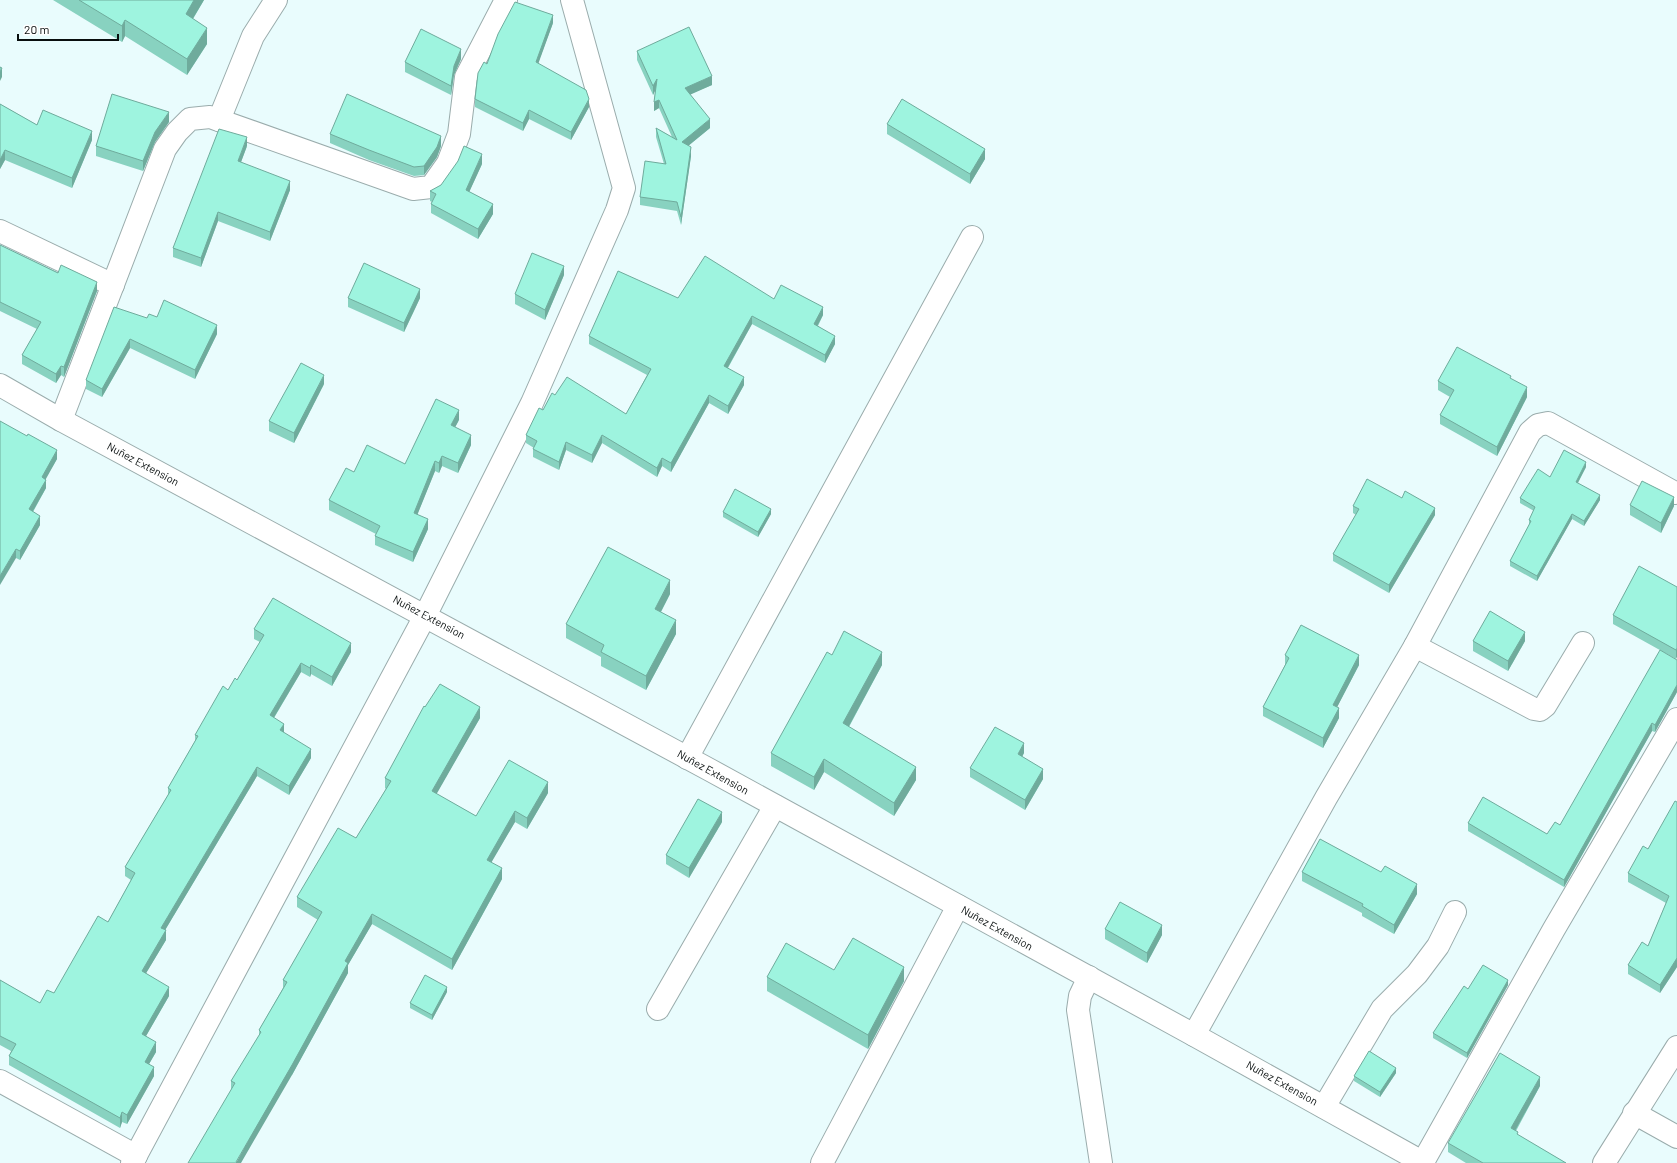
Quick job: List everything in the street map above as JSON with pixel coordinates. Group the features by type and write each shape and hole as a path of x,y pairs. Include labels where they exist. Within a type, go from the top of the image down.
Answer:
{"street":[{"path":"219,120 253,36 276,0"},
{"path":"61,420 165,149 177,132 190,119 210,117 413,189 431,187 448,163 459,134 466,77 506,0"},
{"path":"0,1081 134,1159 425,616 532,403 617,210 624,188 572,0"},
{"path":"0,231 113,285"},
{"path":"687,758 972,237"},
{"name":"Nuñez Extension","path":"0,385 61,420 1194,1034 1324,1107 1399,1157 1424,1162"},
{"path":"1194,1034 1326,798 1415,646 1530,432 1538,425 1548,423 1676,493"},
{"path":"1415,646 1498,691 1534,709 1540,710 1545,706 1582,643"},
{"path":"1424,1162 1550,936 1677,719"},
{"path":"658,1009 775,806"},
{"path":"822,1163 958,906"},
{"path":"1324,1107 1382,1010 1417,974 1438,946 1456,912"},
{"path":"1088,977 1080,996 1078,1010 1101,1163"},
{"path":"1604,1163 1634,1113 1677,1047"},
{"path":"1634,1113 1677,1137"}],"building":[{"path":"79,0 194,0 186,14 207,28 187,59 125,20 122,26"},
{"path":"515,2 553,15 536,62 586,90 589,99 571,132 529,110 523,123 475,99 478,73 484,62 487,64 498,34"},
{"path":"689,27 712,76 685,88 710,119 682,142 691,147 681,217 677,202 640,197 645,161 666,164 656,128 677,140 659,100 654,102 657,79 653,86 637,51"},
{"path":"421,29 461,49 454,66 451,86 405,62"},
{"path":"112,94 169,112 155,132 143,161 96,146"},
{"path":"347,94 441,136 437,147 424,166 414,167 330,134"},
{"path":"902,99 985,149 970,174 887,124"},
{"path":"0,104 37,125 43,110 92,131 72,178 5,150 0,160"},
{"path":"219,129 247,137 238,161 290,181 270,232 218,212 201,258 173,248"},
{"path":"464,146 482,154 466,190 493,204 478,229 431,204 436,194 430,191 441,185 458,161"},
{"path":"0,245 58,273 61,265 97,282 64,367 61,366 56,374 22,355 41,322 0,302"},
{"path":"532,253 564,266 545,310 515,294"},
{"path":"705,256 774,299 781,285 823,307 814,324 835,336 825,355 752,316 724,366 744,377 728,406 709,395 671,463 662,458 657,468 602,435 592,455 566,442 559,462 533,449 537,441 526,435 539,408 543,410 552,393 555,395 567,377 626,414 651,369 589,336 618,271 678,298"},
{"path":"364,263 420,289 404,323 348,298"},
{"path":"164,300 217,325 195,370 130,339 102,389 86,380 114,307 147,318 149,314 157,317"},
{"path":"1457,347 1511,376 1510,378 1527,387 1497,447 1440,415 1454,390 1438,381"},
{"path":"301,363 324,375 294,433 269,421"},
{"path":"436,399 459,410 451,425 471,435 458,463 442,456 439,463 435,461 414,513 428,519 413,552 375,536 380,526 329,500 346,468 354,472 367,445 405,464"},
{"path":"0,421 57,450 42,477 46,480 29,509 40,516 20,551 16,549 0,576"},
{"path":"1564,450 1586,462 1576,482 1600,495 1584,521 1572,514 1537,576 1510,561 1531,521 1529,520 1535,507 1520,498 1538,469 1550,477"},
{"path":"1367,479 1402,498 1405,491 1435,508 1389,585 1333,554 1359,509 1353,506"},
{"path":"1642,481 1674,497 1661,523 1630,505"},
{"path":"735,489 771,509 758,532 723,512"},
{"path":"608,547 670,580 655,609 676,620 646,676 601,652 604,645 566,624"},
{"path":"1639,566 1677,587 1676,650 1613,615"},
{"path":"273,598 351,643 332,677 311,665 310,668 301,663 270,715 284,724 280,730 311,749 289,786 257,767 161,928 166,930 142,971 169,987 142,1034 156,1042 145,1062 154,1067 127,1115 122,1112 120,1118 9,1056 16,1044 0,1036 0,980 40,1003 47,990 54,993 98,916 108,922 135,873 125,867 171,790 168,788 198,736 195,735 223,686 228,690 235,678 237,680 264,635 254,629"},
{"path":"1490,611 1525,632 1508,661 1473,641"},
{"path":"1301,625 1359,655 1333,705 1339,708 1323,738 1263,707 1289,658 1285,655"},
{"path":"844,631 882,652 843,723 916,767 894,803 824,759 814,777 771,753 827,652 832,655"},
{"path":"1660,650 1677,660 1677,685 1655,725 1652,723 1564,880 1468,823 1483,797 1547,834 1555,822 1560,825"},
{"path":"440,684 480,707 432,791 476,816 509,760 548,782 527,818 515,811 487,860 502,868 452,959 372,914 345,961 348,963 292,1065 236,1162 237,1163 188,1163 235,1083 231,1081 261,1032 259,1030 287,982 283,980 322,912 297,897 338,828 356,838 391,781 385,778 424,706 425,707"},
{"path":"995,727 1024,743 1018,754 1043,769 1025,800 970,768"},
{"path":"698,799 722,812 689,868 666,855"},
{"path":"1675,801 1677,802 1677,958 1660,985 1628,965 1642,942 1648,946 1669,896 1628,873 1643,846 1648,849"},
{"path":"1320,839 1381,872 1385,866 1417,884 1394,925 1362,906 1363,904 1302,872"},
{"path":"1120,902 1162,925 1147,953 1105,929"},
{"path":"853,938 904,967 868,1035 767,977 786,943 834,970"},
{"path":"1483,965 1508,980 1467,1053 1433,1033 1464,986 1468,989"},
{"path":"425,975 447,987 432,1015 410,1003"},
{"path":"1369,1051 1396,1068 1380,1092 1354,1076"},
{"path":"1500,1053 1540,1077 1511,1128 1518,1132 1517,1134 1566,1163 1483,1163 1448,1143"}]}
